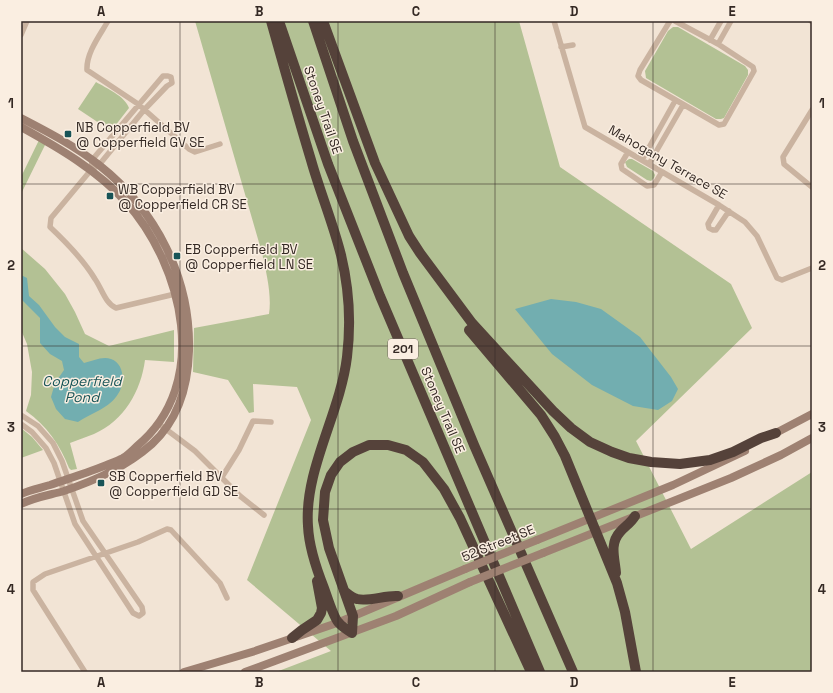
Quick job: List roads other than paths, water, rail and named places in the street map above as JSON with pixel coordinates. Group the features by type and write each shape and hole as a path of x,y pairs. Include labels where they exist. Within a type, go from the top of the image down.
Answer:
{"highway":[{"path":"271,21 311,162 342,256 346,280 349,321 346,358 339,395 310,489 308,526 311,549 317,571 338,623 352,633"},
{"name":"Stoney Trail SE","path":"280,21 328,164 374,281 540,672"},
{"name":"Stoney Trail SE","path":"313,21 353,141 403,273 474,445 573,672"},
{"path":"323,21 375,163 409,236 472,323 499,354 571,428 590,442 629,458 651,462 680,464 710,460 733,452 761,438 776,433"},
{"path":"420,253 445,297 467,327 541,415 556,437 617,583 625,612 636,672"},
{"path":"352,633 353,616 329,548 323,520 325,492 331,475 340,462 353,452 369,445 388,445 406,450 423,462 444,489 460,518 531,672"},
{"path":"617,583 613,550 615,538 632,522 635,516"},
{"path":"292,638 318,620 321,613 322,608 317,587 317,571"},
{"path":"344,591 357,599 363,600 390,595 398,596"}],"main road":[{"path":"21,118 60,139 95,162 134,197 157,245 176,294 182,336 180,374 173,399 162,426 152,444 117,469 63,491 29,500 21,504"},
{"path":"21,127 64,152 90,170 147,222 166,245 175,265 183,292 189,335 187,376 182,397 174,415 123,458 92,472 21,494"},
{"name":"52 Street SE","path":"184,672 254,651 338,623 398,596 673,485 735,456 812,414"},
{"name":"52 Street SE","path":"245,672 396,616 470,582 731,478 781,455 812,438"}],"street":[{"path":"21,35 27,21"},
{"path":"108,21 87,62 87,70 138,104 189,149 195,152 220,144"},
{"name":"Mahogany Terrace SE","path":"554,21 585,127 719,205 745,222 757,236 777,278 782,280 812,268"},
{"path":"670,21 640,70 638,76 641,80 683,105 719,125 724,124 754,71 753,67 718,44 675,21"},
{"path":"710,40 721,21"},
{"path":"718,44 732,21"},
{"path":"561,47 573,45"},
{"path":"95,162 167,86 172,83 171,77 163,76 138,104 95,162 90,170 51,218 50,227 72,248 96,279 110,305 116,308 176,294"},
{"path":"642,160 675,100"},
{"path":"649,164 683,105"},
{"path":"812,110 783,157 784,164 812,187"},
{"path":"628,152 621,164 622,170 647,186 654,185 662,172"},
{"path":"719,205 708,224 709,228 716,230 729,211"},
{"path":"21,414 38,426 53,443 62,461 64,480 63,491 75,524 133,613 139,616 142,613 142,607 83,521 71,488 64,480 46,448 32,432 21,424"},
{"path":"222,477 239,450 253,420 271,422"},
{"path":"162,426 195,451 240,496 264,515"},
{"path":"85,672 33,590 33,582 45,574 138,542 167,529 171,530 220,583 227,598"}],"water":[{"name":"Copperfield Pond","path":"21,275 27,278 29,296 39,305 55,327 65,337 79,344 79,357 84,363 101,358 108,358 116,362 121,370 123,380 122,385 115,399 78,422 65,419 56,409 51,397 55,383 64,370 62,361 50,354 40,343 40,318 21,299"},
{"path":"551,299 576,302 601,309 640,337 671,377 678,389 672,401 658,410 633,406 592,385 552,354 515,309"}],"place":[{"name":"NB Copperfield BV @ Copperfield GV SE","path":"68,134"},
{"name":"WB Copperfield BV @ Copperfield CR SE","path":"110,196"},
{"name":"EB Copperfield BV @ Copperfield LN SE","path":"177,256"},
{"name":"SB Copperfield BV @ Copperfield GD SE","path":"101,483"}]}
